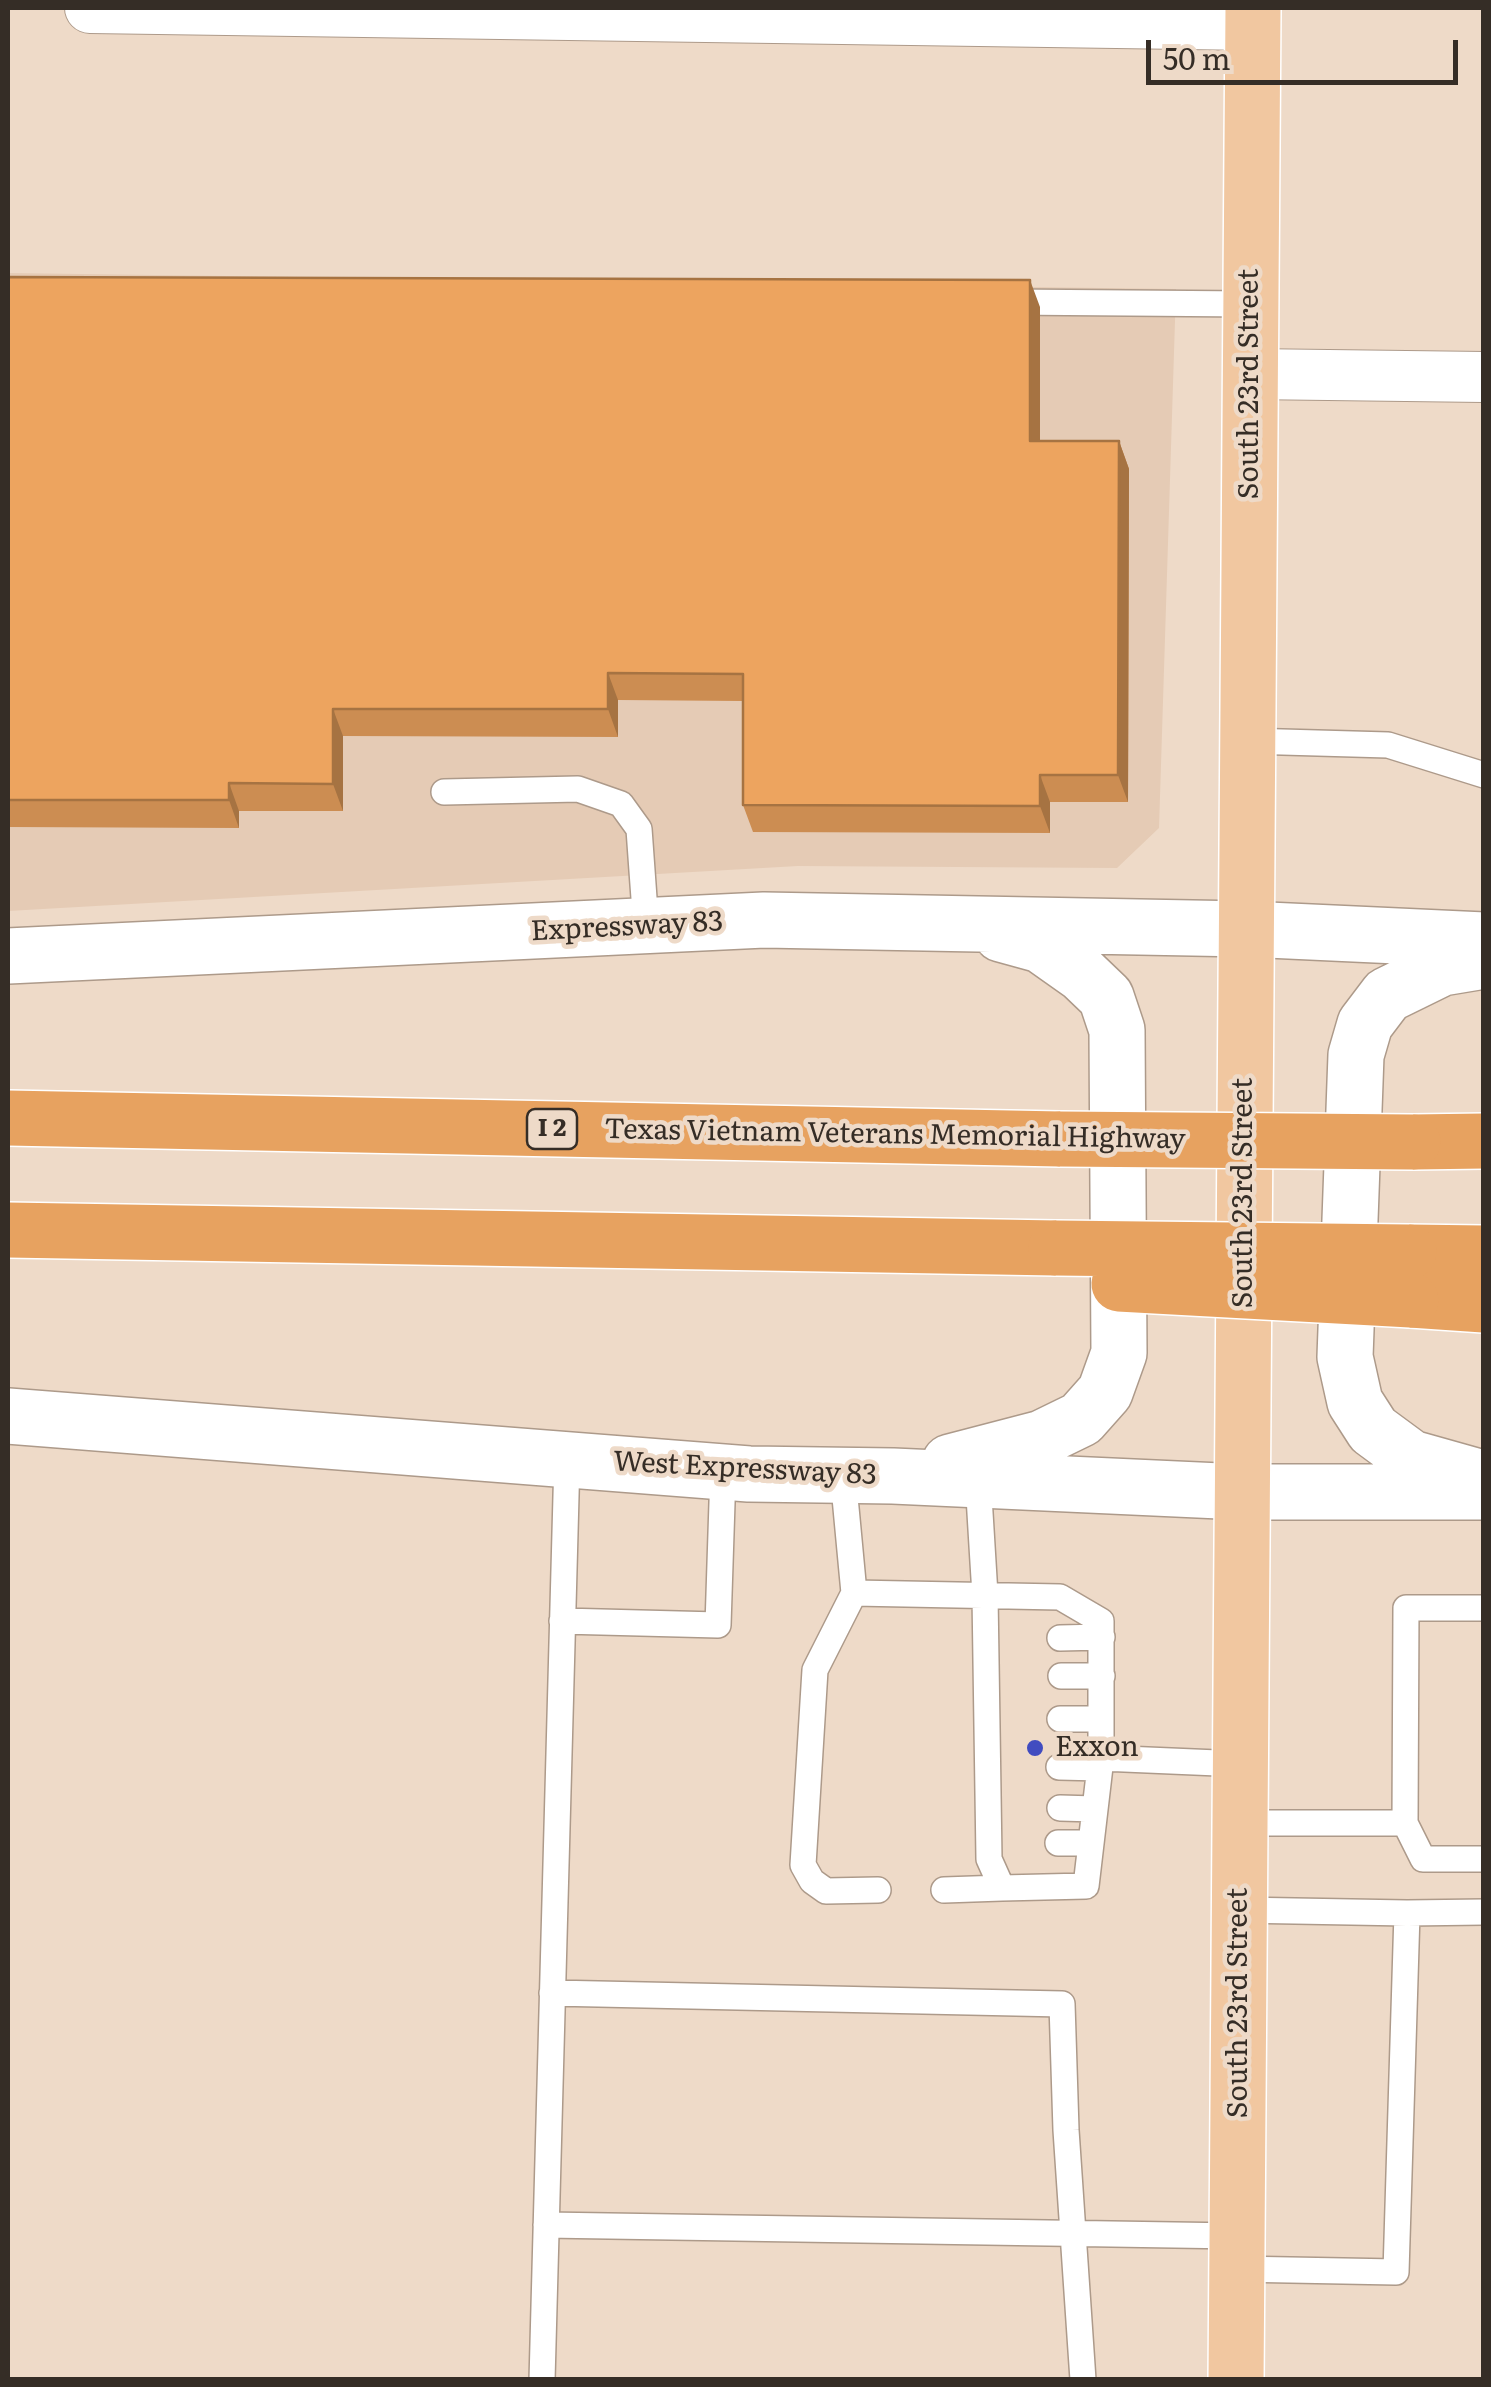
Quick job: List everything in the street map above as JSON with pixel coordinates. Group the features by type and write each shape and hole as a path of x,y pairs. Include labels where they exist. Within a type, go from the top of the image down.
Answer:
{"highway":[{"name":"Texas Vietnam Veterans Memorial Highway","path":"20,1117 1060,1140 1484,1141"},
{"path":"8,1230 789,1245 1059,1265 1410,1276 1484,1253"},
{"path":"8,1267 98,1232"},
{"path":"1410,1276 1484,1305"}],"main road":[{"name":"South 23rd Street","path":"1236,2380 1253,16"},
{"name":"Expressway 83","path":"8,956 764,920 1246,929 1484,940"},
{"path":"868,1476 1042,1438 1081,1419 1105,1392 1119,1353 1117,1030 1106,998 1082,974 1040,945 962,924"},
{"path":"1484,961 1442,968 1387,995 1365,1024 1356,1055 1345,1357 1355,1402 1372,1430 1410,1458 1484,1478"},
{"name":"West Expressway 83","path":"8,1416 723,1472 1242,1492 1484,1492"}],"street":[{"path":"90,8 1253,16"},
{"path":"1250,374 1484,378"}],"lane":[{"path":"974,301 1250,304"},
{"path":"1248,741 1388,745 1484,775"},
{"path":"444,792 578,789 621,804 639,828 646,926"},
{"path":"542,2380 567,1460"},
{"path":"562,1620 718,1625 723,1472"},
{"path":"868,1476 854,1594 815,1670 803,1864 812,1881 826,1891 878,1890"},
{"path":"978,1480 984,1596 997,1637 998,1845 990,1859 1002,1888"},
{"path":"854,1594 1060,1597 1102,1621 1100,1763 1086,1886 944,1890"},
{"path":"1484,1608 1406,1608 1405,1823 1423,1858 1484,1859"},
{"path":"1060,1638 1102,1637"},
{"path":"1061,1676 1102,1676"},
{"path":"1060,1719 1101,1719"},
{"path":"1059,1767 1100,1763 1241,1764"},
{"path":"1060,1808 1095,1809"},
{"path":"1240,1823 1405,1823"},
{"path":"1058,1844 1091,1843"},
{"path":"1239,1910 1484,1912"},
{"path":"546,2225 1075,2233 1396,2272 1407,1913"},
{"path":"552,1994 1062,2004 1066,2130 1084,2380"}],"shaded area":[{"path":"8,273 1176,289 1159,828 1117,868 798,866 8,911"}],"building":[{"path":"8,277 1030,280 1030,441 1119,441 1118,775 1040,775 1040,806 743,805 743,674 608,673 608,709 333,709 333,784 229,783 229,800 8,800"}],"place":[{"name":"Exxon","path":"1035,1748"}]}
